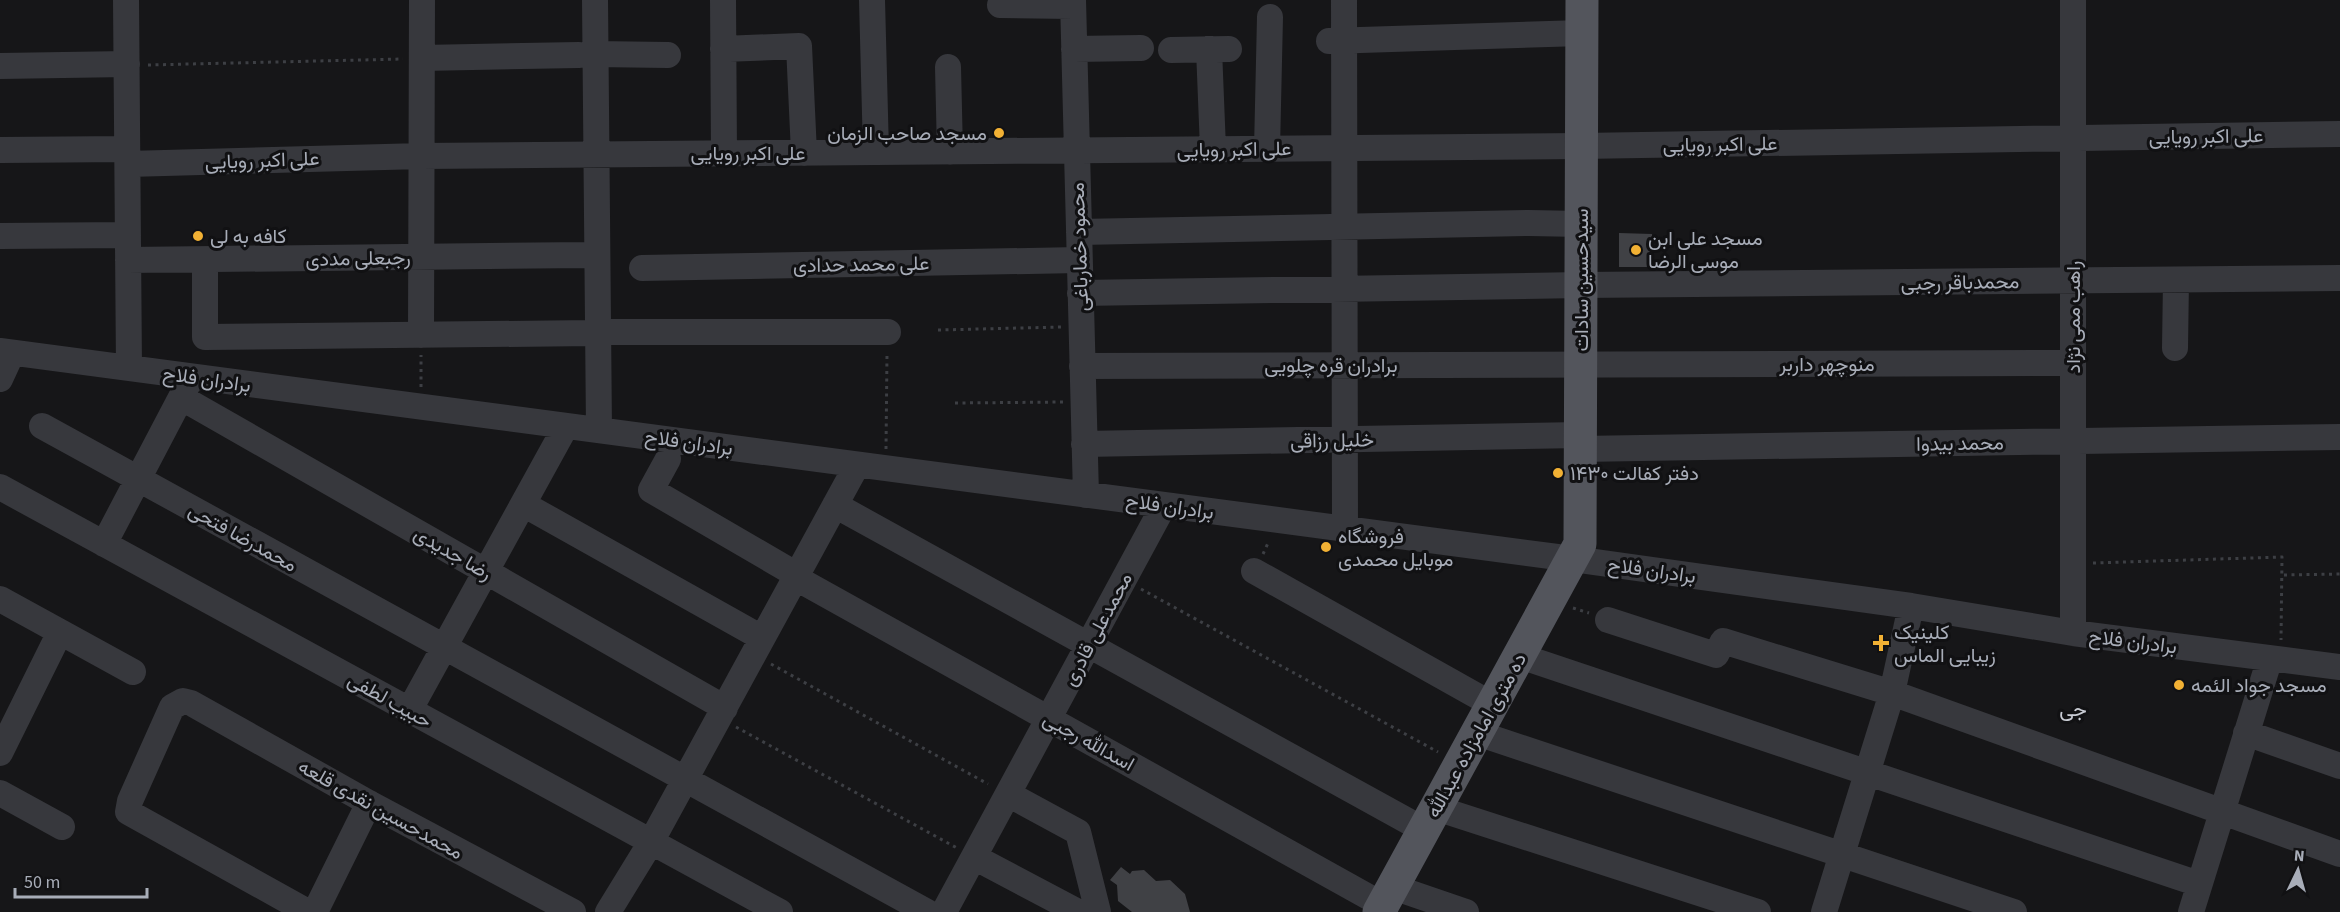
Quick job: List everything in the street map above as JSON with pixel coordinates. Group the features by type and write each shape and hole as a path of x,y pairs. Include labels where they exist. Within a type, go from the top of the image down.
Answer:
{"main road":[{"name":"سیدحسین سادات","path":"1573,559 1580,544 1581,534 1582,0"},
{"name":"ده متری امامزاده عبدالله","path":"1385,901 1573,559"}],"street":[{"path":"126,0 136,64 127,157 129,368"},
{"path":"422,0 422,335"},
{"path":"595,0 587,54 597,154 596,333 599,430"},
{"path":"723,0 724,153"},
{"path":"872,0 876,152"},
{"path":"1344,0 1337,40 1345,148 1345,529"},
{"name":"راهب ممی نژاد","path":"2073,0 2073,633"},
{"path":"1000,5 1073,3"},
{"name":"محمود خمارباغی","path":"1073,3 1086,495"},
{"path":"1267,149 1270,17"},
{"path":"1337,40 1582,33"},
{"path":"723,49 799,46 804,153"},
{"path":"1074,49 1141,48"},
{"path":"1171,50 1219,49 1213,149"},
{"path":"422,58 587,54 668,55"},
{"path":"0,66 136,64"},
{"path":"948,67 950,152"},
{"name":"علی اکبر رویایی","path":"0,150 127,157 422,156 1581,146 2340,134"},
{"path":"1079,232 1529,223 1581,224"},
{"path":"0,236 128,235"},
{"name":"رجبعلی مددی","path":"128,260 587,255"},
{"path":"205,260 205,337 888,332"},
{"name":"علی محمد حدادی","path":"642,268 1079,260"},
{"name":"محمدباقر رجبی","path":"1080,293 1345,291 1581,285 2340,278"},
{"path":"2175,348 2176,280"},
{"path":"0,379 6,352"},
{"name":"برادران فلاح","path":"6,352 129,368 187,387 421,407 599,430 1573,559 1911,606 2073,633 2340,667"},
{"name":"منوچهر داربر","path":"1581,364 2073,363"},
{"name":"برادران قره چلویی","path":"1082,366 1581,364"},
{"path":"104,544 187,387"},
{"name":"رضا جدیدی","path":"187,387 722,713"},
{"name":"محمدرضا فتحی","path":"42,426 927,912"},
{"path":"409,711 566,426"},
{"name":"محمد بیدوا","path":"1580,442 2073,441 2340,437"},
{"name":"خلیل رزاقی","path":"1084,444 1345,440 1580,442"},
{"name":"اسدالله رجبی","path":"668,459 651,490 796,576 1049,719 1385,901 1466,912"},
{"path":"609,912 651,842 857,465"},
{"name":"حبیب لطفی","path":"0,487 780,912"},
{"path":"523,504 758,646"},
{"path":"835,505 1088,645 1430,819 1758,912"},
{"name":"محمدعلی قادری","path":"944,912 1164,505"},
{"path":"1254,571 1493,705"},
{"path":"0,599 133,672"},
{"path":"1824,912 1892,693 1911,606"},
{"path":"1608,620 1716,655 1723,640 1892,693 2340,854"},
{"path":"0,753 60,632"},
{"path":"1520,656 2199,884"},
{"path":"2191,912 2246,733 2275,658"},
{"name":"محمدحسین نقدی قلعه","path":"308,912 128,812 130,801 172,707 183,701 191,704 369,803 573,912"},
{"path":"1477,733 2014,912"},
{"path":"2246,733 2340,766"},
{"path":"0,793 62,827"},
{"path":"1008,794 1078,832 1098,912"},
{"path":"315,912 369,803"},
{"path":"974,857 1078,912"}],"path":[{"path":"136,64 422,58"},
{"path":"938,330 1081,327"},
{"path":"885,468 888,332"},
{"path":"421,407 422,335"},
{"path":"955,403 1083,402"},
{"path":"1254,571 1280,520"},
{"path":"2073,564 2282,557 2284,575 2275,658"},
{"path":"2284,575 2340,574"},
{"path":"1124,580 1460,765"},
{"path":"1550,600 1608,620"},
{"path":"758,646 1008,794"},
{"path":"722,713 974,857"}],"building":[{"name":"مسجد علی ابن موسی الرضا","path":"1619,233 1652,234 1652,267 1619,267"},
{"path":"1121,867 1130,874 1132,871 1144,870 1156,881 1170,880 1185,894 1190,912 1132,912 1118,901 1117,885 1110,880"}],"place":[{"name":"مسجد صاحب الزمان","path":"999,133"},
{"name":"کافه به لی","path":"198,236"},
{"name":"مسجد علی ابن موسی الرضا","path":"1636,250"},
{"name":"دفتر کفالت ۱۴۳۰","path":"1558,473"},
{"name":"فروشگاه موبایل محمدی","path":"1326,547"},
{"name":"کلینیک زیبایی الماس","path":"1881,643"},
{"name":"مسجد جواد الئمه","path":"2179,685"}],"district":[{"name":"جی","path":"2073,709"}]}
